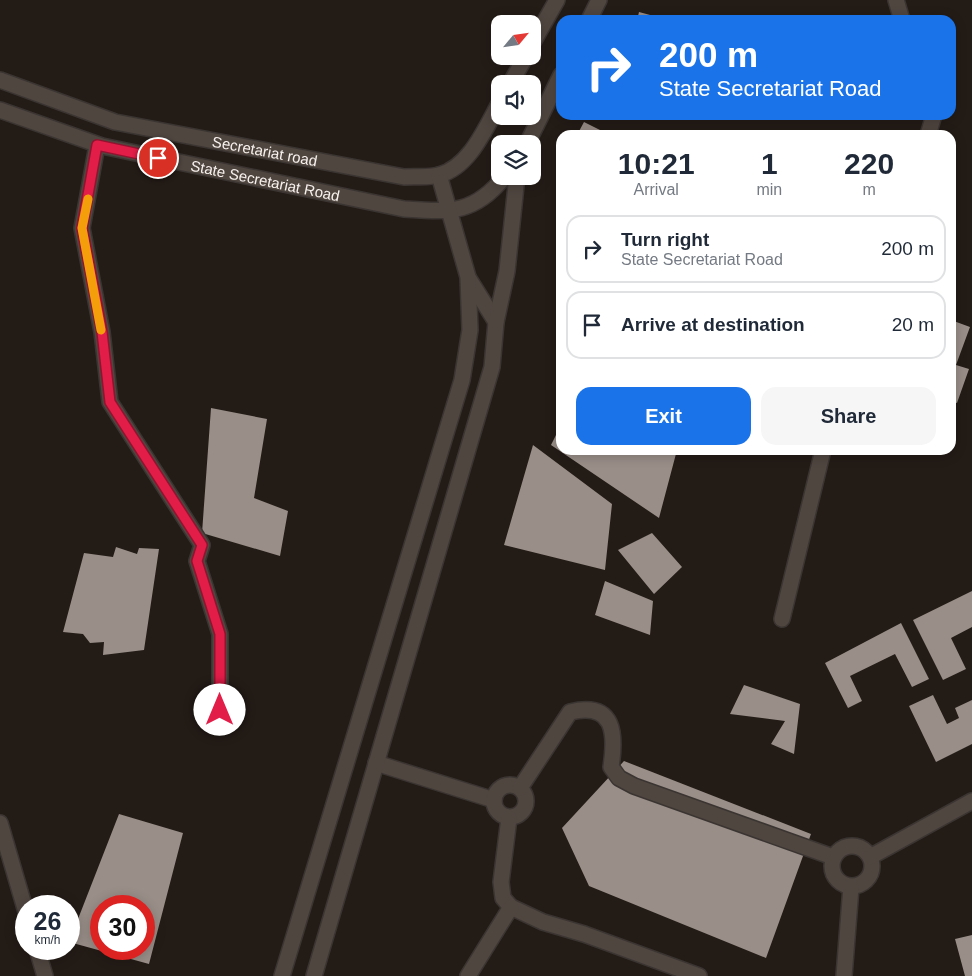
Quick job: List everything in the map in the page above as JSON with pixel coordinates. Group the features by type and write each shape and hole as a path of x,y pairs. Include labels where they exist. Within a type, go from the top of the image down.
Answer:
{"street":[{"path":"541,28 557,0"},
{"path":"592,15 599,0"},
{"path":"896,0 900,15"},
{"name":"Secretariat road","path":"0,80 115,122 404,177 439,175 456,166 477,143 491,118"},
{"path":"531,135 556,85"},
{"name":"State Secretariat Road","path":"0,110 97,145 404,209 448,212"},
{"path":"97,145 82,228 102,332 110,402 202,545 197,561 220,634 220,710"},
{"path":"439,175 468,277 496,322"},
{"path":"448,212 474,203 495,185"},
{"path":"314,976 492,367 496,322 507,271 516,185"},
{"path":"282,976 462,380 470,330 468,277"},
{"path":"782,619 822,455"},
{"path":"520,788 570,712 583,709 594,711 604,716 612,727 615,743 611,767 619,778 634,786 833,857"},
{"path":"376,762 494,800"},
{"path":"512,784 520,788 526,794 527,802 524,811 518,816 509,818 501,815 496,808 494,800 497,792 504,786 512,784"},
{"path":"870,857 972,801"},
{"path":"509,818 501,882 503,898 511,908 543,922 584,934 699,976"},
{"path":"0,823 21,895"},
{"path":"848,846 861,848 870,857 872,864 869,877 864,883 851,886 844,885 834,876 831,863 833,857 842,848 848,846"},
{"path":"844,976 851,886"},
{"path":"468,976 511,908"},
{"path":"40,960 45,976"}],"building":[{"path":"639,12 650,15 638,15"},
{"path":"584,122 600,130 580,130"},
{"path":"956,322 970,327 956,365"},
{"path":"956,365 969,369 956,403"},
{"path":"211,408 267,419 254,498 288,511 280,556 202,533"},
{"path":"556,435 556,448 551,445"},
{"path":"533,445 612,504 605,570 504,545"},
{"path":"566,455 676,455 659,518"},
{"path":"652,533 682,567 654,594 618,550"},
{"path":"116,547 137,554 139,548 159,549 144,650 103,655 104,642 90,643 83,634 63,632 84,553 113,557"},
{"path":"605,581 653,601 650,635 595,615"},
{"path":"972,591 972,627 951,638 966,669 943,680 913,620"},
{"path":"901,623 929,679 912,687 895,654 850,676 862,701 848,708 825,663"},
{"path":"744,685 800,704 794,754 771,744 785,721 730,714"},
{"path":"933,695 947,724 959,718 955,708 972,700 972,744 936,762 909,706"},
{"path":"624,761 811,834 766,958 589,886 562,828"},
{"path":"119,814 183,833 155,941 155,895 90,895 90,948 80,945 80,914"},
{"path":"972,935 972,976 965,976 955,939"},
{"path":"134,960 150,960 149,964"}],"slow traffic":[{"path":"88,199 82,228 101,330"}],"route":[{"path":"158,158 97,145 82,228 102,332 110,402 202,545 197,561 220,634 220,710"}]}
